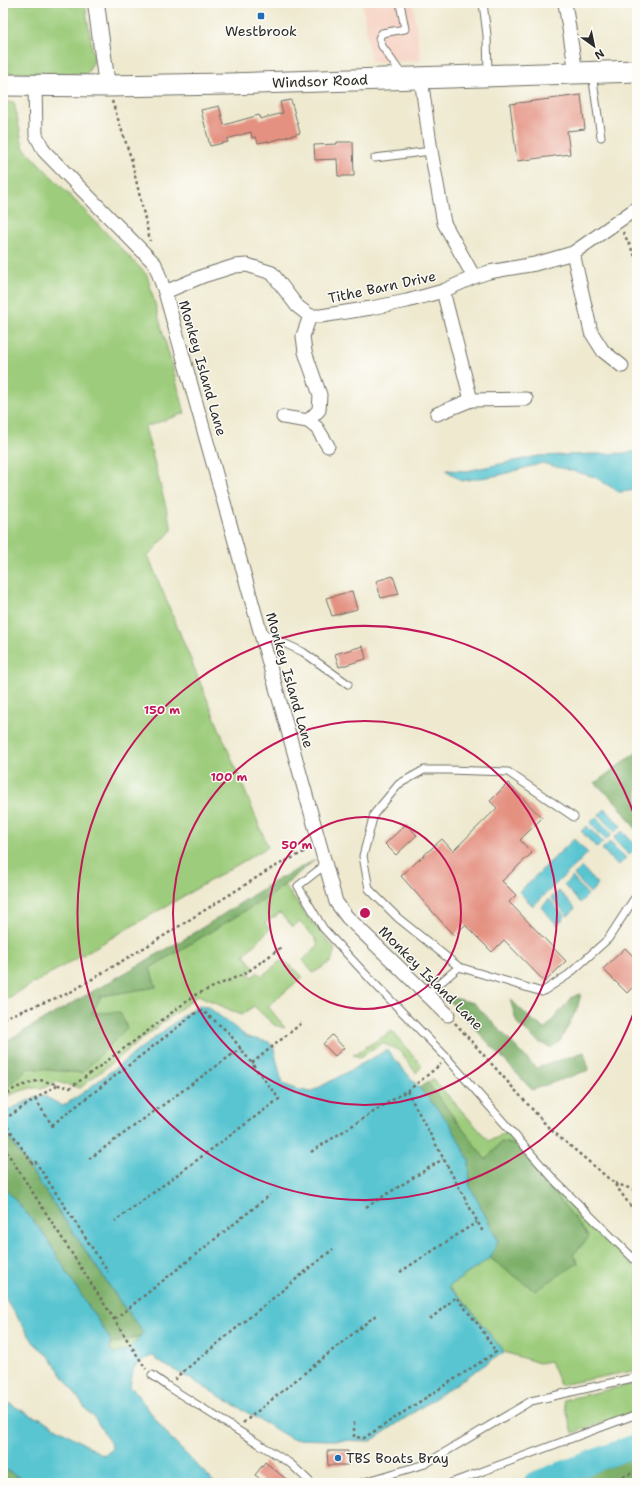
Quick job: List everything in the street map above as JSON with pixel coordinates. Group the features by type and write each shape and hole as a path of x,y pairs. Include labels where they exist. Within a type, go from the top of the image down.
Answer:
{"main road":[{"name":"Windsor Road","path":"3,85 107,86 233,84 637,71"}],"street":[{"path":"96,3 107,86"},
{"path":"565,3 584,73"},
{"path":"413,78 431,151 444,223 474,277"},
{"name":"Monkey Island Lane","path":"35,86 36,135 44,151 155,264 165,292 336,902 347,917 448,1015"},
{"name":"Tithe Barn Drive","path":"310,316 321,316 407,301 443,291 489,272 535,264 573,254 637,208"},
{"path":"573,254 591,332 602,351 622,366"},
{"path":"165,292 203,276 235,266 247,265 272,272 297,306 310,316 303,336 305,352 320,395 319,410 308,421"},
{"path":"443,291 471,400"},
{"path":"437,414 471,400 526,399"},
{"path":"283,417 308,421 317,428 328,446"}],"lane":[{"path":"400,3 405,29 382,33 379,38 382,46 413,78"},
{"path":"483,3 487,35 488,76"},
{"path":"584,73 601,137"},
{"path":"375,158 431,151"},
{"path":"260,632 303,652 348,684"},
{"path":"574,817 508,772 424,770 399,784 374,814 363,856 369,889 398,918 459,967 542,992 568,975 608,940 634,899"},
{"path":"325,865 298,886 323,928 447,1058 556,1182 637,1262"},
{"path":"427,994 459,967"},
{"path":"152,1375 292,1464 311,1483"},
{"path":"361,1483 425,1464 531,1401 637,1377"},
{"path":"451,1483 637,1414"}],"path":[{"path":"107,86 131,158 155,264"},
{"path":"618,222 637,260"},
{"path":"3,1018 69,993 272,868 319,844"},
{"path":"3,1098 15,1088 40,1080 70,1088 195,995 246,973 283,946"},
{"path":"35,1099 53,1126 197,1012 203,1011 223,1028 241,1048 279,1099 115,1221"},
{"name":"Monkey Island Lane","path":"448,1015 549,1128 614,1183 637,1215"},
{"path":"252,1063 303,1022"},
{"path":"89,1159 241,1048"},
{"path":"311,1152 407,1091 447,1058"},
{"path":"57,1085 3,1120 32,1163 35,1161 108,1272"},
{"path":"407,1091 483,1232"},
{"path":"3,1146 115,1319 146,1370"},
{"path":"366,1207 443,1159"},
{"path":"614,1183 637,1191"},
{"path":"115,1319 270,1195"},
{"path":"400,1272 477,1222"},
{"path":"179,1375 333,1250"},
{"path":"354,1422 354,1437 364,1438 496,1352 480,1327 456,1297 428,1321"},
{"path":"248,1418 376,1315"},
{"path":"606,1483 637,1471"}],"shaded area":[{"path":"362,3 413,3 421,61 371,62"}],"green space":[{"path":"3,3 85,3 94,60 87,74 3,73"},
{"path":"3,102 14,102 23,147 147,275 185,413 145,427 172,530 148,556 268,847 3,1001"},
{"path":"637,752 637,831 617,803 595,783"},
{"path":"315,860 270,896 150,968 156,987 101,996 92,1013 120,1012 127,1028 82,1073 29,1068 3,1091 3,1043 191,935 273,882"},
{"path":"284,885 309,919 335,949 331,962 313,973 303,960 318,945 315,938 299,922 293,927 280,913 265,923 270,929 244,955 255,968 249,973 252,977 258,972 262,976 280,961 286,962 302,976 302,979 268,1006 285,1028 274,1025 254,1006 241,1015 198,995 80,1088 57,1082 44,1088 30,1088 3,1097 3,1091 29,1068 82,1073 92,1013 101,996 156,987 150,968 270,896"},
{"path":"581,994 577,1009 560,1041 551,1048 537,1041 517,1023 510,999 531,1019 545,1029 572,997"},
{"path":"445,996 474,1003 536,1068 584,1052 589,1070 532,1090"},
{"path":"392,1031 422,1066 416,1073 400,1051 382,1043 360,1057 353,1055"},
{"path":"433,1079 489,1141 506,1131 516,1145 501,1142 486,1160 427,1082"},
{"path":"427,1082 486,1160 501,1142 516,1145 547,1178 546,1182 589,1237 573,1255 578,1263 535,1291 490,1258 498,1240 470,1186 469,1160 419,1088"},
{"path":"3,1129 121,1303 143,1332 140,1337 111,1344 42,1231 3,1186"},
{"path":"547,1178 637,1270 637,1370 560,1385 550,1361 539,1363 504,1352 461,1298 448,1287 490,1258 506,1269 578,1263 573,1255 589,1237 546,1182"},
{"path":"140,1337 133,1345 123,1352 116,1354 110,1350 111,1344"},
{"path":"637,1383 637,1411 573,1433 563,1400"},
{"path":"637,1457 637,1483 566,1483"},
{"path":"3,1468 29,1483 3,1483"}],"water":[{"path":"637,451 637,490 619,492 595,477 542,463 500,475 461,481 446,470 467,471 538,456 627,453"},
{"path":"605,809 621,826 615,832 599,815"},
{"path":"596,817 612,834 606,840 590,823"},
{"path":"587,826 603,842 597,848 581,831"},
{"path":"622,831 637,847 629,855 614,838"},
{"path":"574,839 588,853 533,906 519,892"},
{"path":"610,842 626,858 618,866 602,849"},
{"path":"582,867 598,885 590,893 574,875"},
{"path":"572,877 588,895 580,903 564,885"},
{"path":"559,891 575,908 568,916 551,898"},
{"path":"549,899 565,917 557,925 541,907"},
{"path":"196,1006 208,1007 247,1037 269,1042 274,1049 282,1083 295,1089 311,1092 387,1050 450,1124 469,1160 470,1186 498,1240 490,1258 448,1287 461,1298 504,1352 371,1441 292,1439 157,1361 152,1355 134,1367 130,1387 134,1390 169,1437 215,1483 29,1483 3,1468 3,1400 34,1417 40,1418 103,1455 111,1451 112,1446 96,1420 85,1408 49,1356 34,1343 3,1295 3,1186 42,1231 109,1337 111,1344 110,1350 114,1353 124,1352 133,1345 143,1332 121,1303 3,1129 3,1113 37,1096 44,1096 63,1106 84,1092"}],"building":[{"path":"581,95 585,129 567,131 570,154 517,161 510,104"},
{"path":"291,100 300,133 268,142 258,143 256,137 252,138 251,132 227,139 228,142 210,146 201,110 219,106 224,125 259,115 260,119 283,113 280,102"},
{"path":"337,142 353,142 354,176 338,176 337,159 315,160 314,145 337,144"},
{"path":"393,576 399,594 381,598 376,581"},
{"path":"352,591 357,609 332,616 326,598"},
{"path":"363,646 366,659 339,667 335,654"},
{"path":"508,783 542,818 520,840 532,853 502,881 516,895 509,902 566,961 545,982 504,940 492,952 465,925 454,936 401,876 442,839 453,851 497,808 490,801"},
{"path":"406,824 417,835 396,855 385,844"},
{"path":"625,948 637,960 637,983 627,993 603,969"},
{"path":"332,1035 344,1048 335,1056 323,1044"},
{"name":"TBS Boats Bray","path":"327,1451 348,1451 348,1465 328,1465"},
{"path":"265,1462 291,1483 265,1483 255,1475"}],"waterway":[{"path":"535,1483 637,1445"}],"place":[{"name":"Westbrook","path":"261,16"},
{"name":"TBS Boats Bray","path":"338,1458"}]}
